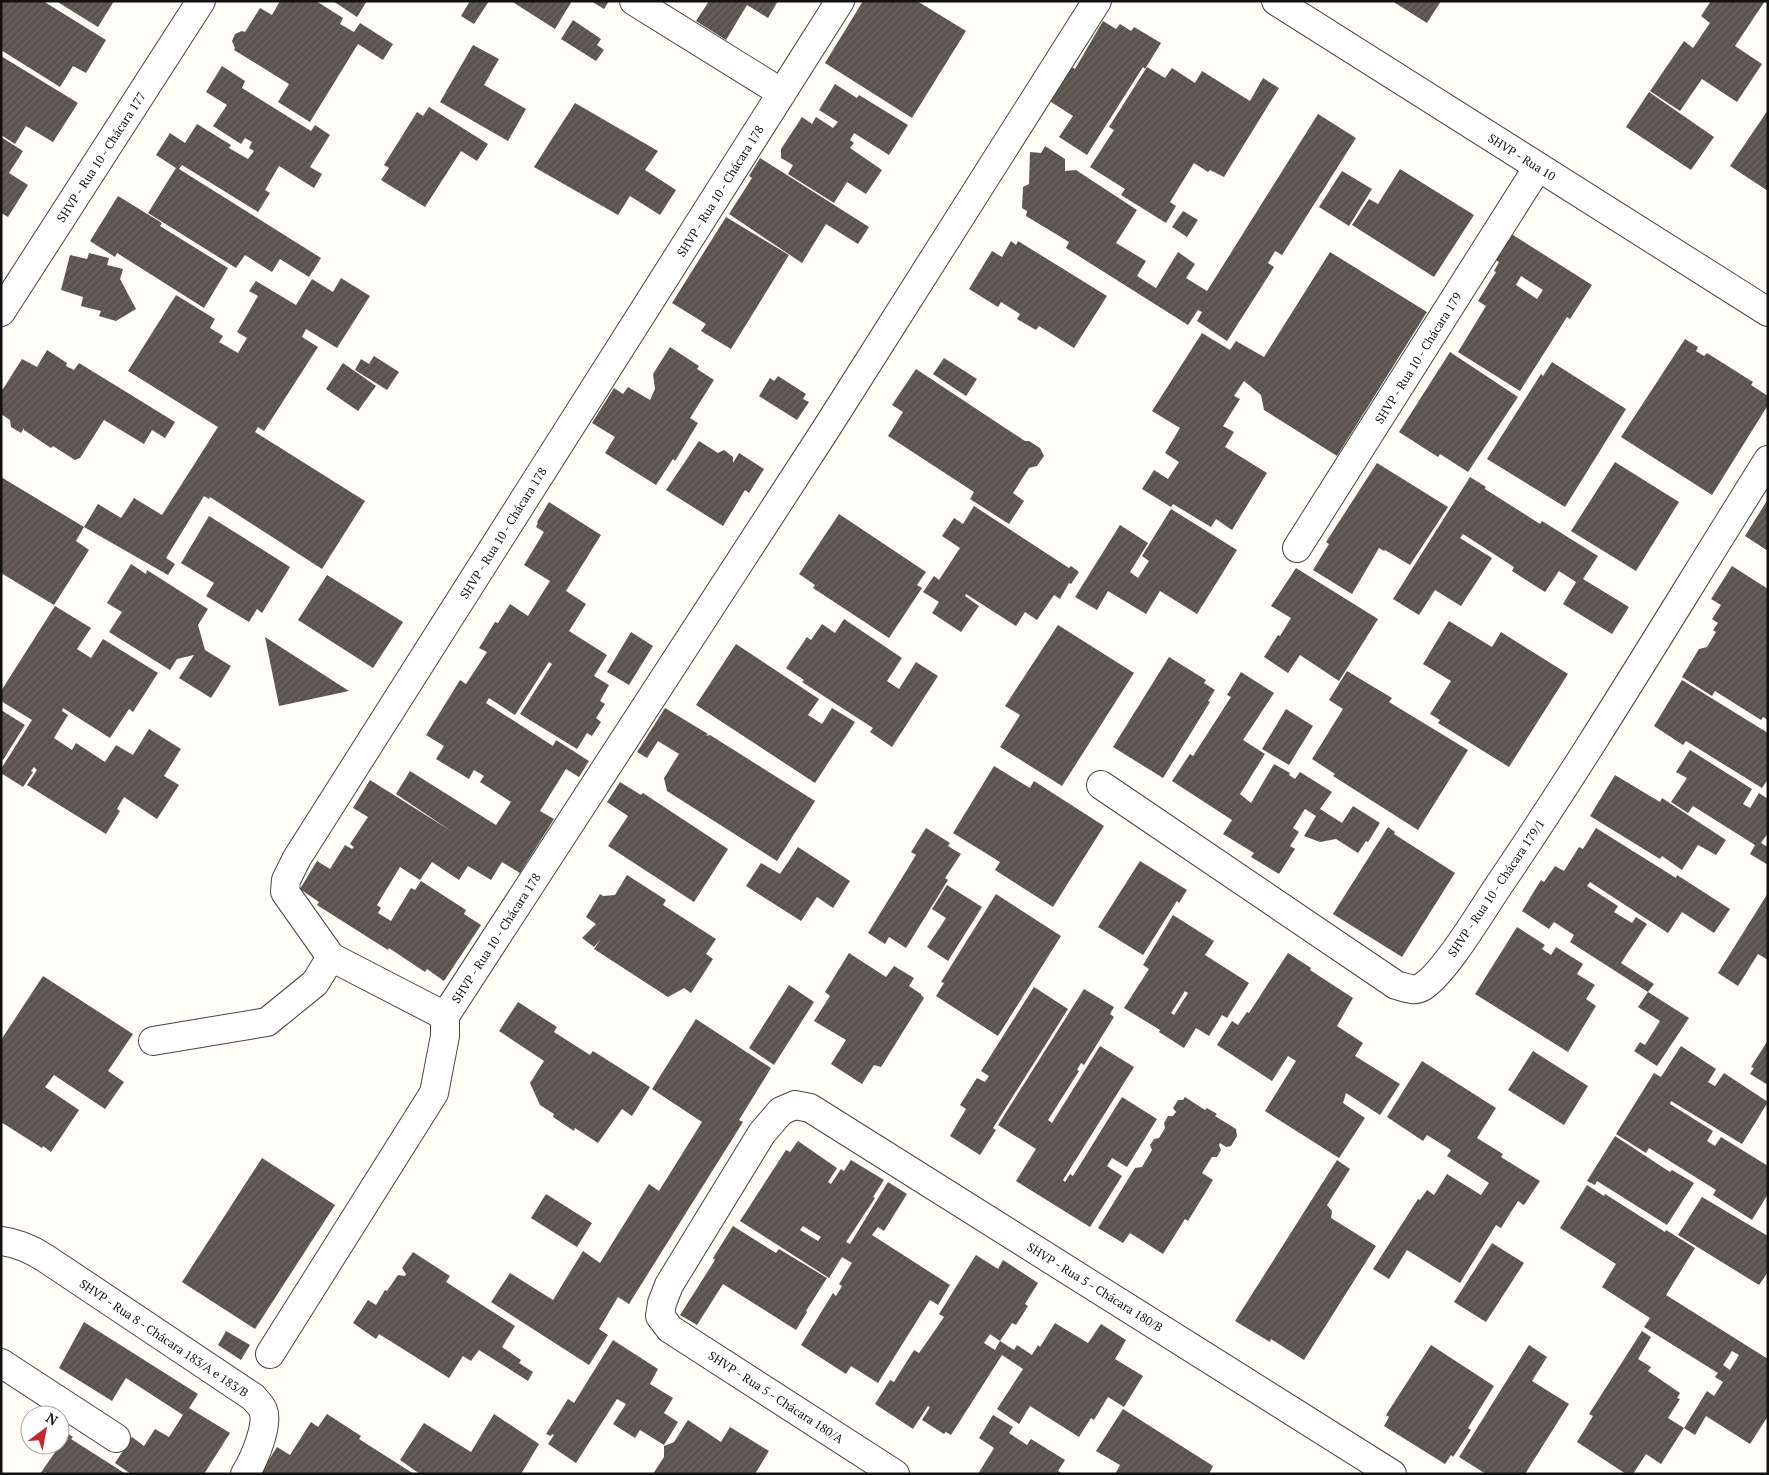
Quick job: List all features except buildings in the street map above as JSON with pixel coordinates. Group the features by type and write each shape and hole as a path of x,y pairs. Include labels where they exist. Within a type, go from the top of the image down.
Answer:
{"street":[{"name":"SHVP - Rua 10 - Chácara 177","path":"1,312 201,1"},
{"path":"634,1 782,93"},
{"name":"SHVP - Rua 10 - Chácara 178","path":"445,1016 331,957 285,892 286,880 297,858 840,1"},
{"name":"SHVP - Rua 10 - Chácara 178","path":"270,1354 434,1093 445,1036 445,1016 826,429 1097,1"},
{"name":"SHVP - Rua 10","path":"1276,1 1768,312"},
{"name":"SHVP - Rua 10 - Chácara 179","path":"1297,548 1538,167"},
{"name":"SHVP - Rua 10 - Chácara 179/1","path":"1101,785 1396,985 1409,989 1420,988 1433,978 1453,953 1548,812 1768,460"},
{"path":"153,1041 267,1022 314,983 331,957"},
{"name":"SHVP - Rua 5 - Chácara 180/B","path":"660,1316 662,1303 669,1285 762,1134 782,1111 795,1105 810,1108 1392,1474"},
{"name":"SHVP - Rua 8 - Chácara 183/A e 183/B","path":"1,1241 12,1242 29,1248 253,1397 263,1410 264,1431 252,1464 245,1474"},
{"name":"SHVP - Rua 5 - Chácara 180/A","path":"660,1316 670,1329 895,1474"},
{"path":"1,1363 116,1438"}]}
